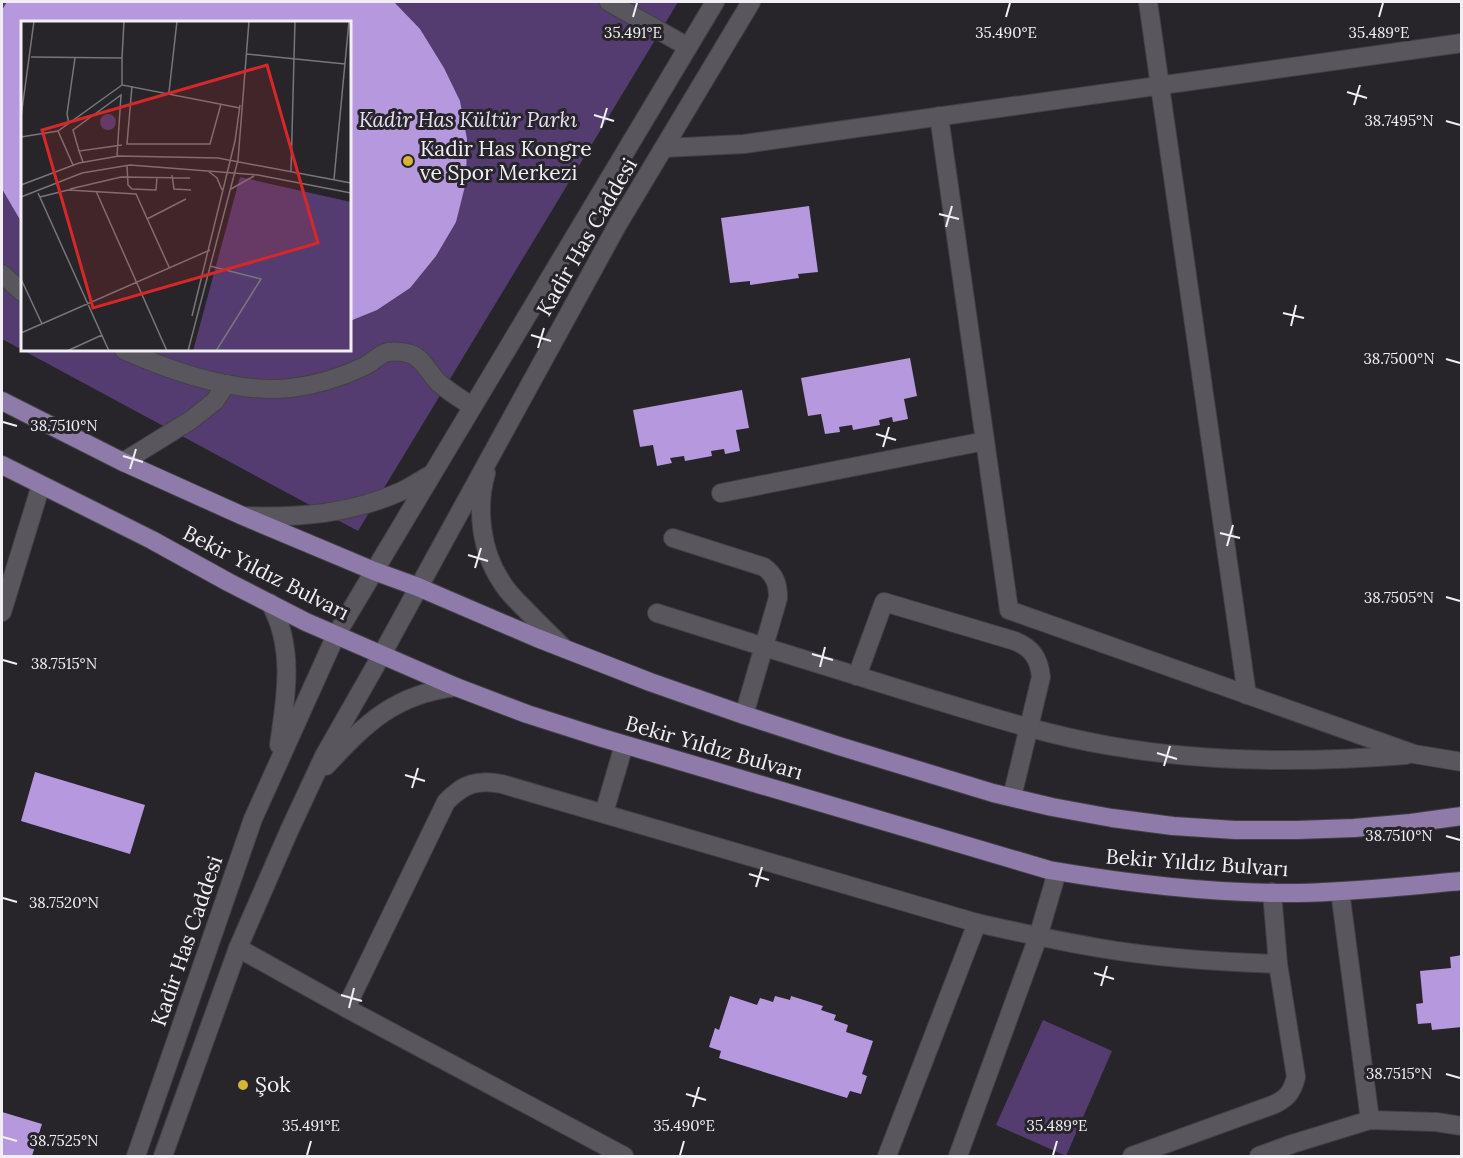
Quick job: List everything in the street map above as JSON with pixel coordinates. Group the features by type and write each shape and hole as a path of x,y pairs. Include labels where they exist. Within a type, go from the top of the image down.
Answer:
{"main road":[{"name":"Bekir Yıldız Bulvarı","path":"2,401 123,462 243,516 565,649 744,715 993,793 1112,818 1173,826 1235,830 1354,828 1461,816"},
{"name":"Bekir Yıldız Bulvarı","path":"2,465 152,540 270,603 381,656 456,687 527,714 624,745 1057,872 1169,888 1229,892 1368,890 1461,881"}],"street":[{"path":"609,2 688,47"},
{"name":"Kadir Has Caddesi","path":"136,1156 253,819 336,635 715,2"},
{"name":"Kadir Has Caddesi","path":"238,948 324,756 618,224 751,2"},
{"path":"1148,2 1247,695"},
{"path":"664,148 744,144 1461,43"},
{"path":"939,116 1009,610 1414,754 1461,762"},
{"path":"2,274 21,291"},
{"path":"127,351 172,368 236,387 264,389 291,388 318,383 365,366 386,353 399,351 418,358 439,384 472,406"},
{"path":"123,462 190,420 215,401 226,384"},
{"path":"721,493 985,441"},
{"path":"492,453 485,478 482,505 482,523 488,555 502,583 565,649"},
{"path":"243,516 298,516 350,509 404,490 432,474"},
{"path":"2,612 41,485"},
{"path":"673,538 764,567 775,578 778,598 744,715"},
{"path":"856,676 884,602 1024,645 1037,658 1041,677 1012,797"},
{"path":"270,603 281,628 285,646 284,711 276,767"},
{"path":"657,613 1029,729 1112,747 1234,760 1342,760 1414,754"},
{"path":"312,780 348,742 380,714 403,700 422,693 456,687"},
{"path":"604,813 624,745"},
{"path":"346,1008 446,802 468,785 490,781 977,923 1099,948 1219,962 1278,964"},
{"path":"958,1156 1038,937 1057,872"},
{"path":"1340,891 1370,1120"},
{"path":"1132,1156 1280,1102 1294,1087 1296,1077 1278,964 1272,892"},
{"path":"887,1156 977,923"},
{"path":"164,1156 238,948 624,1156"},
{"path":"1259,1156 1292,1150 1370,1120 1436,1122 1461,1126"}],"green space":[{"name":"Kadir Has Kültür Parkı","path":"2,2 678,2 358,531 24,351 351,351 351,21 21,21 21,349 2,339"},
{"path":"1043,1020 1112,1051 1066,1156 996,1125"}],"building":[{"name":"Kadir Has Kongre ve Spor Merkezi","path":"7,2 394,2 420,29 444,68 460,101 467,139 466,182 456,222 436,256 410,288 377,310 351,321 351,21 21,21 21,221 2,189 2,10"},
{"path":"809,206 818,272 798,274 799,278 750,285 750,281 730,283 721,218"},
{"path":"910,358 917,396 904,399 908,419 893,422 892,417 879,420 880,425 853,430 852,425 839,427 840,432 825,434 821,414 808,416 801,378"},
{"path":"742,390 749,428 736,430 740,451 725,454 724,449 711,451 712,456 685,461 684,456 670,458 672,463 657,466 653,445 640,447 633,410"},
{"path":"35,772 145,805 130,854 21,821"},
{"path":"1462,955 1462,1027 1432,1030 1431,1023 1418,1024 1416,1004 1423,1003 1420,971 1451,968 1450,957"},
{"path":"730,996 757,1005 760,998 773,1002 775,996 790,1000 791,996 823,1006 821,1010 836,1015 834,1020 848,1025 846,1032 873,1041 862,1074 867,1076 861,1094 850,1091 847,1098 719,1058 721,1051 709,1047 715,1028 719,1030"},
{"path":"2,1112 42,1124 32,1156 2,1156"}],"place":[{"name":"Kadir Has Kongre ve Spor Merkezi","path":"408,161"},
{"name":"Şok","path":"243,1085"}]}
